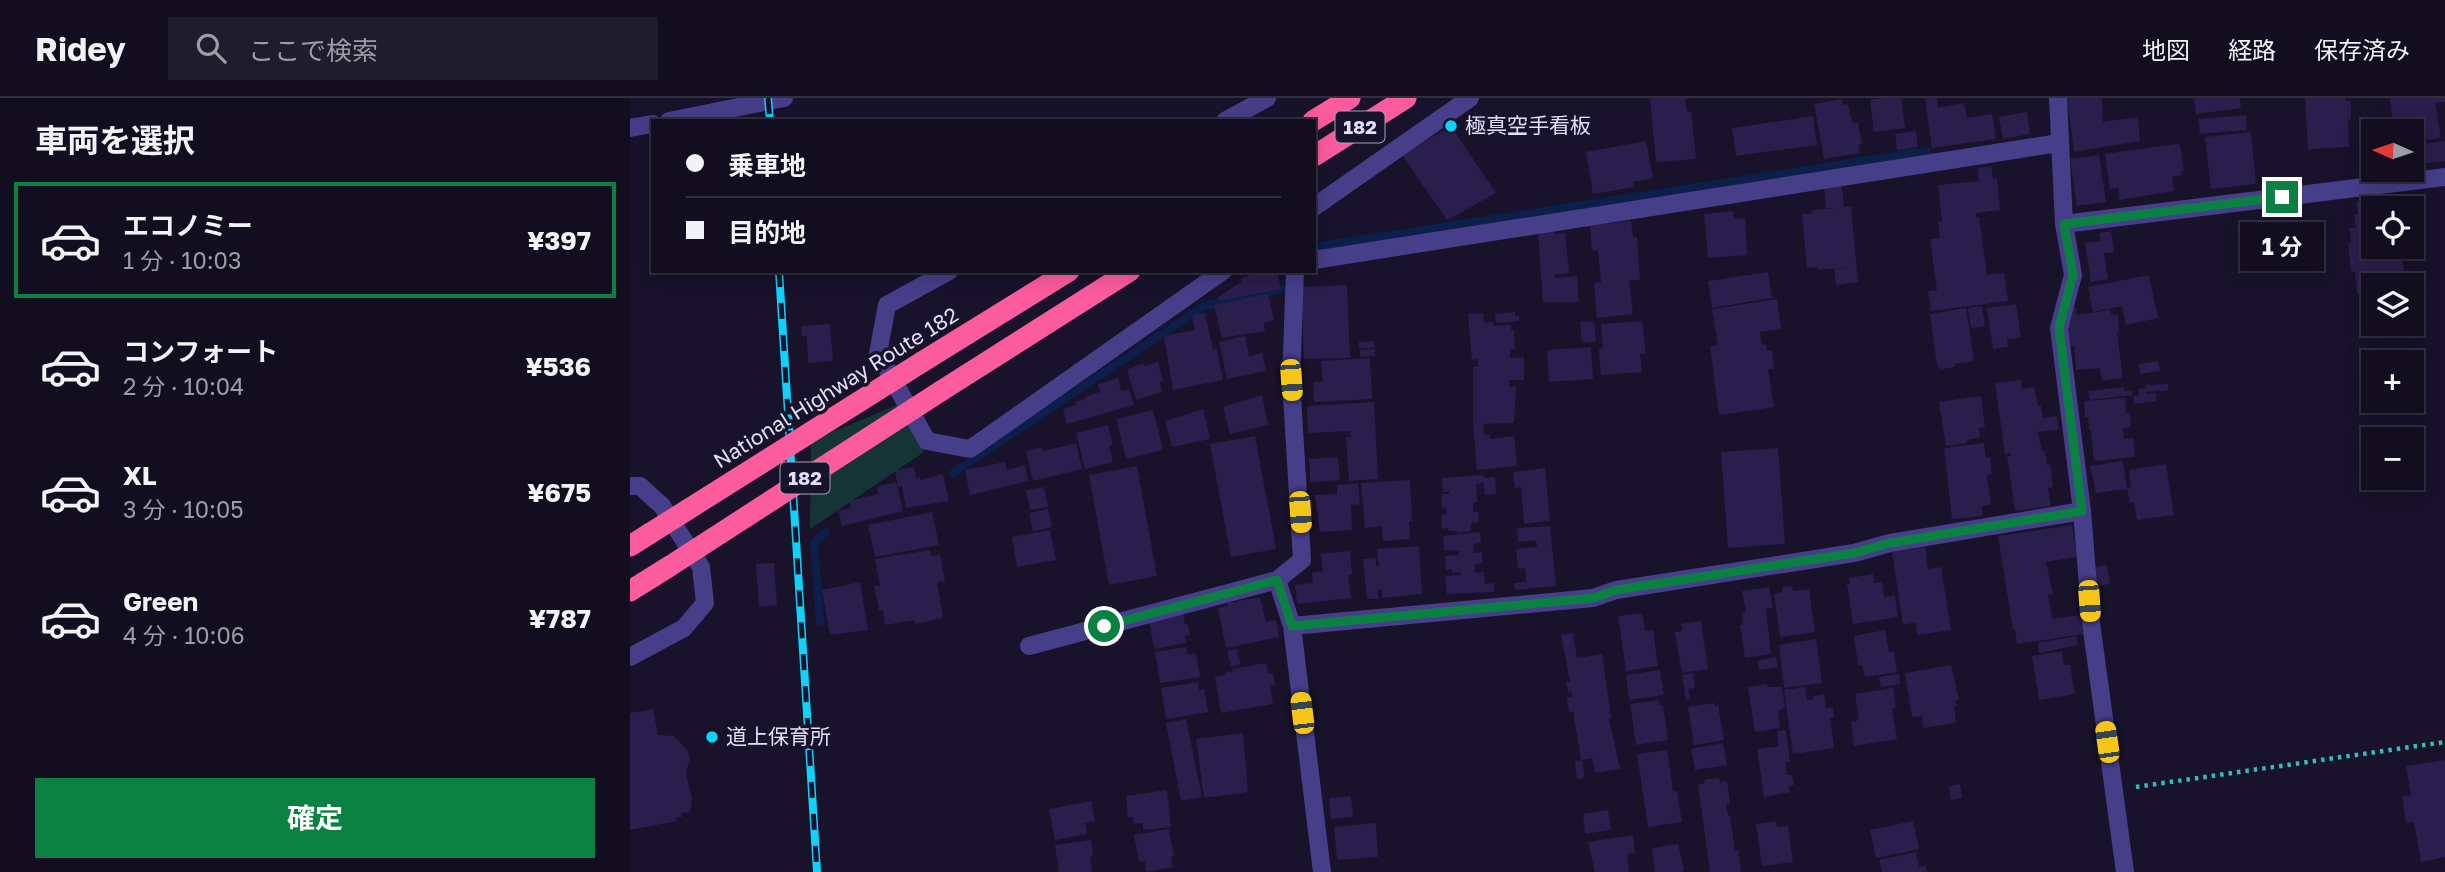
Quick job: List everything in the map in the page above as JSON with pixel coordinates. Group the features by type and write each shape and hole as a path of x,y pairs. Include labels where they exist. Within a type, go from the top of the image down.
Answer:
{"highway":[{"name":"182","path":"1316,119 1350,98"},
{"name":"182","path":"1316,155 1406,98"},
{"name":"National Highway Route 182","path":"630,546 1066,273"},
{"name":"182","path":"630,591 1127,273"}],"street":[{"path":"679,119 783,98"},
{"path":"1316,206 1470,98"},
{"path":"2058,98 2064,224 2073,275 2059,328 2082,511 2091,623 2125,872"},
{"path":"1230,119 1261,105"},
{"path":"630,128 651,124"},
{"path":"1316,260 2059,142"},
{"path":"2064,224 2445,177"},
{"path":"945,273 887,305 878,353 927,441 970,449 1220,273"},
{"path":"1029,646 1277,580 1302,560 1291,380 1295,273"},
{"path":"630,486 640,486 662,506 701,566 705,603 684,628 630,657"},
{"path":"1292,626 1593,598 1616,590 1854,553 1890,543 2082,511"},
{"path":"1277,580 1292,626 1322,872"}],"path":[{"path":"2114,790 2445,742"}],"green space":[{"path":"897,405 924,452 810,529 811,441"}],"building":[{"path":"1650,98 1690,98 1685,100 1687,112 1691,111 1696,159 1656,162"},
{"path":"1901,98 1905,128 1874,132 1870,100"},
{"path":"1925,98 1937,98 1938,108 1964,103 1967,118 1992,114 1996,139 1932,148"},
{"path":"2067,98 2102,98 2103,122 2138,117 2140,141 2074,152"},
{"path":"2194,98 2240,98 2241,108 2196,114"},
{"path":"2305,98 2345,98 2346,101 2351,101 2351,119 2348,120 2349,147 2308,149"},
{"path":"2390,98 2445,98 2445,102 2435,103 2441,138 2424,140 2424,119 2393,119"},
{"path":"1842,99 1843,105 1848,104 1852,123 1858,122 1862,144 1858,145 1860,153 1824,159 1814,104"},
{"path":"2027,112 2030,134 2003,139 1999,117"},
{"path":"2246,115 2247,130 2200,134 2198,119"},
{"path":"1813,116 1817,145 1736,156 1732,128"},
{"path":"1451,126 1496,193 1447,220 1402,155"},
{"path":"1916,131 1918,147 1897,150 1895,134"},
{"path":"2251,132 2256,184 2211,189 2205,137"},
{"path":"1646,141 1653,178 1633,182 1634,187 1593,194 1586,152"},
{"path":"2445,141 2445,161 2424,164 2424,144"},
{"path":"2180,145 2184,171 2180,171 2181,175 2172,177 2174,191 2119,200 2118,188 2110,189 2105,154"},
{"path":"2099,155 2106,202 2077,206 2070,159"},
{"path":"1991,166 1993,179 1997,178 2000,210 1976,213 1976,217 1979,217 1987,275 2004,273 2008,301 1931,311 1928,291 1937,290 1930,239 1940,238 1938,222 1942,221 1938,185 1979,181 1978,168"},
{"path":"1842,186 1844,207 1851,207 1858,282 1836,285 1834,269 1849,267 1819,270 1818,267 1807,268 1802,214 1834,208 1826,208 1824,187"},
{"path":"2361,201 2361,259 2403,259 2404,273 2361,273 2361,294 2357,294 2355,272 2351,272 2348,243 2351,243 2349,228 2356,228 2356,202"},
{"path":"1733,211 1734,219 1745,218 1747,255 1708,258 1704,214"},
{"path":"1631,221 1633,237 1637,237 1640,280 1629,280 1633,314 1597,318 1594,283 1601,282 1598,250 1592,251 1590,225"},
{"path":"1555,231 1555,234 1565,233 1569,273 1555,275 1555,278 1577,276 1579,302 1543,302 1538,233"},
{"path":"2111,231 2114,252 2104,253 2108,279 2091,282 2085,243 2101,241 2099,233"},
{"path":"1768,272 1772,298 1712,308 1708,281"},
{"path":"1250,273 1277,273 1281,289 1218,301 1218,297 1241,282 1241,278"},
{"path":"2149,275 2158,318 2126,325 2122,306 2093,312 2088,287"},
{"path":"1347,285 1350,358 1304,359 1301,287"},
{"path":"1268,294 1274,320 1264,323 1265,331 1222,338 1214,305"},
{"path":"1777,299 1781,329 1760,332 1762,345 1766,344 1767,351 1772,351 1774,369 1768,369 1774,407 1719,415 1710,346 1718,345 1712,309"},
{"path":"2016,304 2021,338 2007,339 2008,347 1993,349 1987,308"},
{"path":"1982,306 1985,326 1971,328 1968,308"},
{"path":"1966,308 1974,361 1941,369 1937,366 1930,314"},
{"path":"2076,308 2076,315 2110,310 2112,315 2118,314 2117,332 2123,378 2102,381 2100,368 2076,370 2074,346 2068,347 2065,309"},
{"path":"1515,312 1519,321 1496,323 1495,314"},
{"path":"1205,313 1213,349 1217,349 1223,380 1173,390 1164,336 1195,330 1192,316"},
{"path":"1483,313 1484,323 1493,322 1493,326 1511,325 1511,330 1514,330 1515,349 1510,349 1510,358 1524,357 1524,380 1509,380 1509,387 1516,387 1514,423 1483,424 1484,435 1490,435 1490,439 1514,436 1517,466 1477,470 1473,423 1473,367 1478,367 1478,359 1472,360 1468,314"},
{"path":"1594,321 1596,341 1582,343 1580,322"},
{"path":"1642,321 1646,354 1640,354 1642,372 1601,375 1601,324"},
{"path":"830,324 833,361 808,363 807,336 802,336 801,326"},
{"path":"1245,336 1249,356 1262,353 1266,371 1227,379 1219,342"},
{"path":"1374,341 1375,347 1359,349 1359,342"},
{"path":"1591,347 1593,379 1549,382 1547,350"},
{"path":"1375,349 1375,356 1360,357 1360,350"},
{"path":"1370,358 1372,399 1314,402 1313,382 1323,381 1321,361"},
{"path":"2158,361 2160,371 2140,374 2139,364"},
{"path":"1158,362 1163,381 1160,382 1162,392 1136,400 1127,370 1143,363 1144,366"},
{"path":"1118,378 1121,391 1129,389 1134,405 1067,424 1063,409 1076,405 1075,402 1085,399 1084,397 1100,392 1098,384"},
{"path":"2021,380 2022,389 2034,387 2043,418 2057,416 2059,429 2038,432 2047,465 2050,464 2053,487 2048,488 2051,506 2015,511 2007,456 2011,456 2011,453 2005,454 1995,383"},
{"path":"2168,384 2168,390 2146,392 2156,393 2156,401 2134,404 2133,396 2139,395 2139,389 2146,388 2146,385"},
{"path":"2124,387 2124,391 2132,390 2132,395 2090,400 2088,391"},
{"path":"1262,395 1268,425 1230,434 1223,407"},
{"path":"1981,396 1985,427 1979,428 1980,437 1967,440 1967,443 1946,446 1939,402"},
{"path":"2125,398 2131,427 2123,428 2124,439 2133,438 2135,457 2094,461 2091,430 2088,417 2085,417 2084,401"},
{"path":"1374,402 1378,479 1349,481 1346,437 1351,437 1350,431 1308,433 1307,406"},
{"path":"1203,409 1210,439 1172,447 1165,421"},
{"path":"1153,410 1163,450 1126,459 1116,419"},
{"path":"1108,425 1113,445 1109,446 1113,462 1085,469 1076,433"},
{"path":"1255,436 1276,549 1231,557 1210,444"},
{"path":"1076,443 1082,469 1033,481 1026,451 1042,447 1043,451"},
{"path":"1984,443 1986,458 1990,457 1992,474 1987,475 1991,505 1982,506 1983,516 1952,519 1944,448"},
{"path":"1778,448 1785,544 1728,548 1721,452"},
{"path":"1338,457 1340,480 1310,482 1309,459"},
{"path":"2123,461 2127,489 2096,493 2090,466"},
{"path":"1005,462 1007,470 1025,465 1028,481 970,495 965,470"},
{"path":"2166,464 2174,515 2137,520 2134,502 2130,503 2127,488 2131,487 2129,470"},
{"path":"1137,466 1157,576 1109,585 1089,475"},
{"path":"914,467 916,478 920,477 921,480 943,474 949,501 906,508 902,486 898,487 895,470"},
{"path":"1545,468 1550,521 1524,524 1521,487 1515,488 1513,472"},
{"path":"1483,475 1484,478 1495,477 1496,494 1485,495 1484,483 1476,484 1477,502 1473,503 1473,512 1478,511 1479,522 1471,523 1471,531 1457,533 1449,531 1448,528 1442,529 1441,515 1447,514 1446,507 1442,508 1441,494 1449,494 1449,491 1443,492 1442,478"},
{"path":"1410,480 1410,539 1383,541 1382,526 1365,528 1361,483"},
{"path":"896,482 903,511 842,526 838,511 851,508 849,501 878,494 877,487"},
{"path":"1358,483 1360,504 1351,505 1352,530 1320,532 1315,495 1337,494 1337,485"},
{"path":"1044,487 1048,507 1030,510 1026,490"},
{"path":"1048,509 1052,527 1033,531 1029,513"},
{"path":"932,512 939,545 875,557 868,525"},
{"path":"2072,525 2077,557 2046,562 2053,594 2048,595 2052,619 2080,615 2083,634 2017,644 1998,536"},
{"path":"1550,526 1556,586 1515,590 1514,583 1526,582 1525,568 1518,569 1516,549 1537,547 1536,540 1518,542 1517,528"},
{"path":"1050,530 1056,560 1017,567 1012,537"},
{"path":"1480,532 1481,543 1473,544 1474,553 1482,552 1483,563 1475,564 1475,573 1484,572 1485,584 1494,583 1494,592 1447,594 1445,576 1461,575 1460,572 1452,573 1452,569 1446,570 1445,556 1459,555 1459,551 1444,550 1443,536"},
{"path":"1419,546 1422,594 1382,598 1382,589 1378,589 1378,599 1367,599 1363,559 1376,558 1376,566 1379,567 1377,549"},
{"path":"1925,547 1928,569 1941,567 1951,630 1917,635 1916,622 1903,625 1892,552"},
{"path":"930,550 931,556 940,555 945,581 937,582 943,618 915,624 915,620 885,625 883,610 879,610 874,586 880,586 875,559"},
{"path":"1350,551 1352,575 1348,575 1351,598 1297,604 1295,585 1313,583 1312,573 1323,571 1321,554"},
{"path":"774,563 777,605 759,607 756,564"},
{"path":"2107,565 2110,584 2097,586 2095,567"},
{"path":"1873,574 1874,583 1882,582 1884,597 1895,595 1898,617 1853,624 1847,584 1850,584 1849,578"},
{"path":"860,582 868,630 830,635 822,590"},
{"path":"1792,586 1793,591 1809,589 1815,632 1780,637 1774,594 1782,592 1782,587"},
{"path":"1769,587 1773,608 1766,609 1771,654 1745,658 1740,625 1743,625 1742,613 1746,612 1742,591"},
{"path":"1260,597 1266,622 1276,620 1279,637 1226,648 1218,608 1228,606 1227,603"},
{"path":"1182,610 1190,635 1185,636 1186,643 1154,649 1148,616"},
{"path":"1642,613 1645,631 1653,630 1658,666 1626,671 1618,616"},
{"path":"1701,621 1708,669 1682,673 1675,632 1683,631 1681,624"},
{"path":"1885,630 1889,652 1894,651 1897,672 1865,677 1862,665 1858,665 1854,636"},
{"path":"1573,633 1577,658 1602,654 1609,718 1620,769 1595,773 1592,758 1581,760 1573,711 1569,712 1567,697 1572,697 1566,682 1570,682 1561,635"},
{"path":"2076,636 2078,645 2039,653 2038,643"},
{"path":"1816,639 1822,683 1784,688 1779,645"},
{"path":"1186,647 1188,655 1196,653 1200,677 1160,683 1155,652"},
{"path":"1237,649 1241,664 1231,667 1227,651"},
{"path":"2062,651 2064,665 2070,665 2075,694 2039,700 2032,656"},
{"path":"1776,657 1778,667 1759,670 1757,661"},
{"path":"1266,663 1268,674 1273,673 1275,685 1270,685 1273,704 1221,713 1215,677 1226,675 1225,673 1233,671 1232,669"},
{"path":"1951,665 1959,700 1955,701 1957,706 1954,706 1956,723 1923,728 1922,716 1912,717 1905,673"},
{"path":"1660,670 1664,695 1629,700 1626,675"},
{"path":"1693,673 1695,688 1688,689 1690,699 1686,700 1682,675"},
{"path":"1899,674 1900,684 1881,687 1879,677"},
{"path":"1198,682 1199,690 1204,688 1208,712 1166,719 1161,688"},
{"path":"1767,684 1767,687 1782,687 1785,708 1778,711 1780,728 1755,732 1748,687"},
{"path":"1805,687 1807,700 1824,694 1826,708 1833,707 1834,718 1830,718 1834,748 1793,754 1784,690"},
{"path":"1893,688 1896,708 1892,709 1897,739 1854,746 1851,722 1859,720 1855,694"},
{"path":"1659,700 1660,705 1663,705 1668,740 1636,745 1630,704"},
{"path":"1715,703 1715,707 1718,706 1724,740 1694,745 1688,707"},
{"path":"653,709 658,735 674,736 687,750 690,758 686,773 692,799 690,812 681,813 682,817 676,818 677,821 630,830 630,713"},
{"path":"1186,719 1202,797 1181,801 1166,723"},
{"path":"1786,730 1790,762 1785,762 1787,775 1792,775 1794,785 1789,786 1790,792 1764,797 1757,749 1779,746 1777,731"},
{"path":"1243,733 1248,792 1204,798 1196,739"},
{"path":"1723,743 1727,765 1695,770 1691,749"},
{"path":"1667,750 1673,791 1677,791 1682,822 1648,827 1637,754"},
{"path":"1582,760 1585,778 1577,779 1575,761"},
{"path":"2445,760 2445,857 2421,862 2414,822 2406,823 2402,797 2411,795 2406,766"},
{"path":"1719,778 1720,782 1727,781 1730,804 1726,804 1741,872 1710,872 1698,785 1705,783 1704,780"},
{"path":"1960,784 1962,798 1951,800 1949,786"},
{"path":"1167,790 1171,827 1143,830 1143,823 1134,824 1133,817 1128,817 1126,796"},
{"path":"1351,796 1353,817 1331,819 1329,798"},
{"path":"1091,801 1095,821 1085,823 1087,834 1055,840 1049,809"},
{"path":"1608,810 1611,830 1585,834 1583,814"},
{"path":"1776,821 1777,827 1788,826 1793,862 1762,866 1756,824"},
{"path":"1913,821 1919,849 1876,858 1870,830"},
{"path":"1376,823 1378,857 1337,860 1334,827"},
{"path":"1169,829 1174,856 1171,857 1173,867 1146,872 1145,861 1139,862 1134,835"},
{"path":"1633,835 1635,853 1627,854 1629,872 1595,872 1588,842"},
{"path":"1091,840 1092,872 1059,872 1055,845"},
{"path":"1678,844 1684,869 1682,872 1655,872 1652,848"},
{"path":"1916,852 1919,867 1926,866 1927,872 1882,872 1879,860"}],"waterway":[{"path":"1316,247 1927,151"},
{"path":"953,473 1204,306 1283,289"},
{"path":"820,622 814,543 826,532"}],"railway":[{"path":"768,98 770,119"},
{"path":"779,273 817,872"}],"place":[{"name":"極真空手看板","path":"1451,126"},
{"name":"道上保育所","path":"712,737"}],"route":[{"path":"1104,626 1277,580 1292,626 1593,598 1616,590 1662,585 1854,553 1890,543 2082,511 2059,328 2073,275 2064,224 2282,197"}]}
